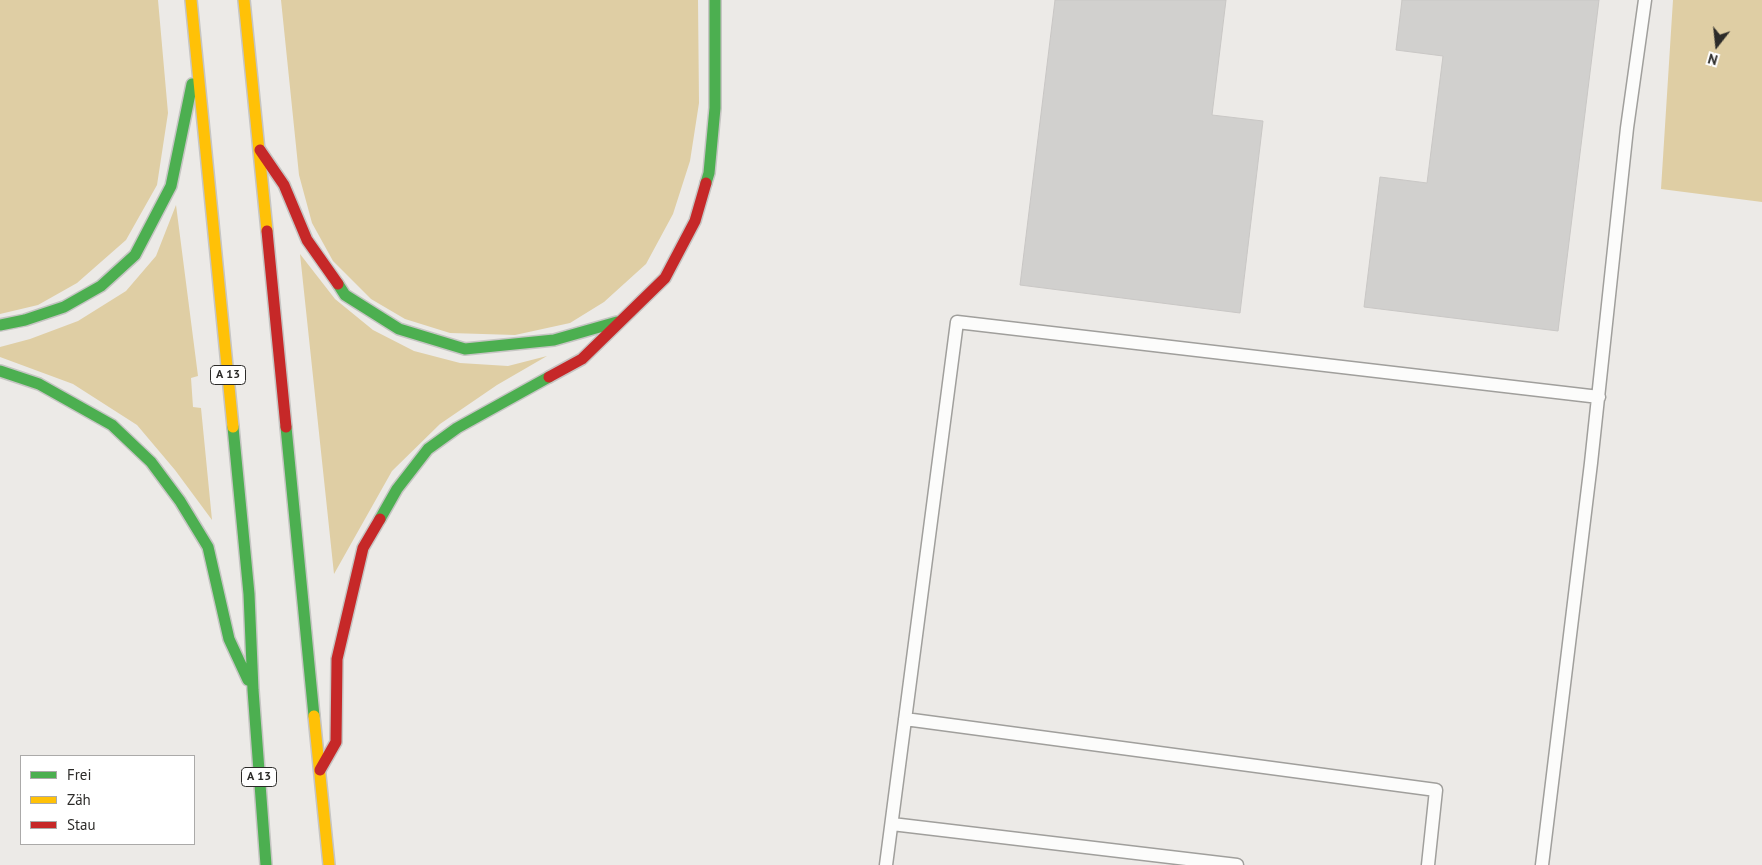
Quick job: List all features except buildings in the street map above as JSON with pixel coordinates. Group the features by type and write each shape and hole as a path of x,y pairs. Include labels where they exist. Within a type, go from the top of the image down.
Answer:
{"highway":[{"name":"A 13","path":"191,0 250,594 253,690 266,865"},
{"path":"244,0 328,865"},
{"path":"320,770 336,742 337,658 363,548 397,489 428,449 457,428 582,359 665,278 695,221 709,173 715,108 715,0"},
{"path":"0,324 25,320 64,307 101,286 135,255 171,186 197,61"},
{"path":"259,149 284,185 307,240 345,295 399,329 465,349 554,340 621,321"},
{"path":"0,371 39,384 112,425 151,462 180,501 208,547 229,639 253,690"}],"lane":[{"path":"1542,865 1599,397 1627,128 1645,0"},
{"path":"886,865 957,322 1599,397"},
{"path":"905,719 1436,790 1428,865"},
{"path":"892,824 1237,865"}],"shaded area":[{"path":"0,0 158,0 168,113 157,185 126,240 77,283 38,305 0,314"},
{"path":"281,0 698,0 699,103 690,161 673,214 646,264 604,302 570,323 515,335 450,333 405,319 371,299 333,261 312,223 299,175"},
{"path":"1673,0 1762,0 1762,202 1661,189"},
{"path":"176,205 198,376 191,378 193,407 201,408 212,520 175,470 137,425 73,384 0,357 0,347 30,339 78,321 126,291 156,256"},
{"path":"300,254 335,299 373,330 414,351 460,363 508,366 547,356 497,385 440,424 392,471 334,574"}],"traffic: fast":[{"path":"706,183 709,173 715,108 715,0"},
{"path":"0,325 25,320 64,307 101,286 135,255 171,186 192,84"},
{"path":"338,284 345,295 399,329 465,349 554,340 617,322"},
{"path":"0,371 39,384 112,425 151,462 180,501 208,547 229,639 248,680"},
{"path":"380,519 397,489 428,449 457,428 549,377"},
{"path":"233,427 249,594 253,690 266,865"},
{"path":"286,427 314,716"}],"traffic: slow":[{"path":"191,0 233,427"},
{"path":"244,0 267,231"},
{"path":"314,716 329,865"}],"traffic: jam":[{"path":"260,150 284,185 307,240 338,284"},
{"path":"549,377 582,359 665,278 695,221 706,183"},
{"path":"267,231 286,427"},
{"path":"320,770 336,742 337,659 363,548 380,519"}]}
